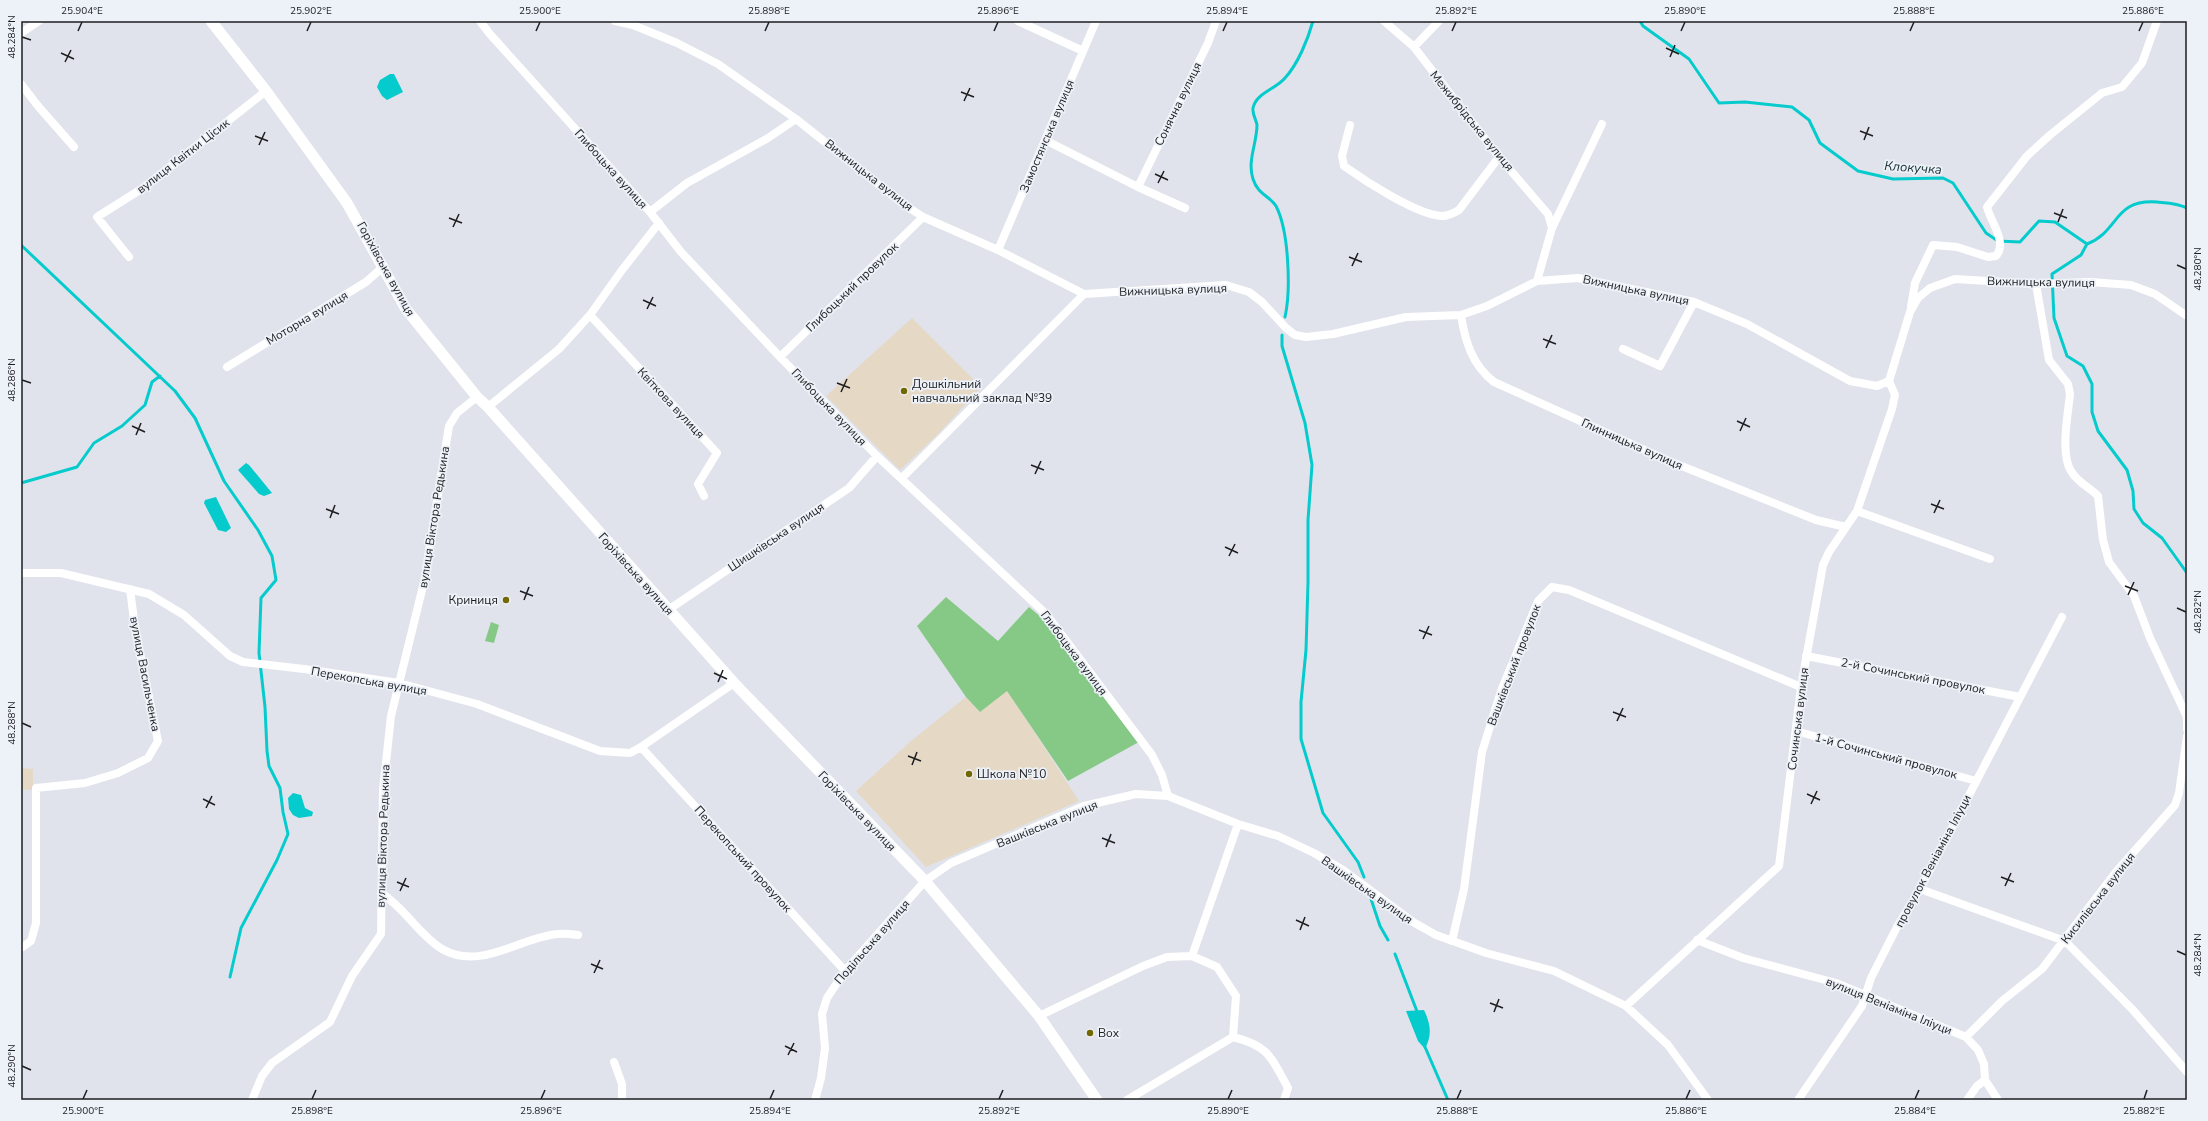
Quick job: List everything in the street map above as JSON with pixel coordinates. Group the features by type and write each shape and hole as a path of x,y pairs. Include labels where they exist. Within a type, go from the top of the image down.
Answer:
{"street":[{"path":"21,33 39,21"},
{"name":"Горіхівська вулиця","path":"211,21 266,91 347,203 384,266 406,309 477,397 488,407 734,683 925,881 1039,1016 1097,1100"},
{"name":"Глибоцька вулиця","path":"480,21 489,33 650,212 681,252 780,357 877,456 1046,614 1152,754 1162,775 1168,796"},
{"name":"Вижницька вулиця","path":"615,21 633,25 677,43 718,64 796,119 902,202 923,216 998,250 1084,294 1226,285 1249,292 1262,302 1286,328 1295,335 1306,337 1333,334 1406,317 1461,314 1487,306 1538,281 1578,278 1694,302 1747,324 1850,380 1877,386 1890,381 1910,312 1918,298 1930,288 1955,279 2040,284 2090,282 2131,285 2155,294 2187,316"},
{"path":"1018,21 1083,51"},
{"name":"Замостянська вулиця","path":"998,250 1096,21"},
{"name":"Сонячна вулиця","path":"1138,187 1208,43 1216,21"},
{"name":"Межибрідська вулиця","path":"1384,21 1414,48 1499,157 1548,214 1552,228"},
{"path":"1414,48 1439,21"},
{"path":"1910,312 1915,282 1932,245 1957,247 1988,257 1996,256 2000,248 2000,236 1994,227 1987,207 1993,197 2027,156 2050,135 2102,93 2122,87 2142,64 2158,21"},
{"path":"21,84 74,147"},
{"name":"вулиця Квітки Цісик","path":"129,257 97,217 143,188 266,91"},
{"path":"650,212 687,183 768,138 796,119"},
{"path":"1538,281 1552,228 1602,124"},
{"path":"1350,125 1342,156 1344,166 1367,182 1410,206 1441,216 1452,214 1459,210 1499,157"},
{"path":"1046,140 1138,187 1185,208"},
{"name":"Глибоцький провулок","path":"780,357 923,216"},
{"path":"488,407 559,350 590,315 622,270 659,223"},
{"name":"Моторна вулиця","path":"227,367 366,282 384,266"},
{"path":"2040,284 2049,360 2068,384 2070,394 2066,456 2070,470 2083,485 2098,496 2103,540 2109,562 2134,596 2150,638 2187,717 2187,729"},
{"path":"902,478 1084,294"},
{"path":"1623,349 1660,366 1694,302"},
{"name":"Глинницька вулиця","path":"1461,314 1464,335 1474,361 1483,374 1494,382 1683,467 1816,520 1846,527"},
{"name":"Квіткова вулиця","path":"590,315 717,453 698,484 704,496"},
{"name":"Сочинська вулиця","path":"1626,1006 1779,866 1801,687 1823,565 1829,552 1857,511 1892,408 1895,395 1890,381"},
{"name":"вулиця Віктора Редькина","path":"252,1100 262,1076 272,1063 330,1022 359,964 381,934 383,790 391,716 425,576 449,426 457,413 477,397"},
{"name":"Шишківська вулиця","path":"668,610 849,488 877,456"},
{"path":"1857,511 1990,559"},
{"name":"Перекопська вулиця","path":"21,573 61,572 149,594 184,615 230,656 243,662 304,669 399,683 476,704 600,751 630,753 734,683"},
{"name":"Вашківський провулок","path":"1452,941 1464,889 1482,752 1501,690 1538,600 1552,587 1569,590 1801,687"},
{"name":"вулиця Васильченка","path":"21,948 30,941 36,923 36,788 85,783 118,773 148,758 158,741 135,628 130,589"},
{"name":"провулок Веніаміна Іліуци","path":"1798,1100 1862,1006 1865,995 1898,925 1920,888 2062,617"},
{"name":"2-й Сочинський провулок","path":"1806,656 2020,697"},
{"name":"1-й Сочинський провулок","path":"1796,731 1976,781"},
{"name":"Кисилівська вулиця","path":"1966,1036 2002,1001 2042,969 2065,941 2116,872 2175,805 2179,793 2187,736"},
{"name":"Перекопський провулок","path":"641,747 845,971"},
{"name":"Вашківська вулиця","path":"925,881 952,863 1084,806 1136,794 1168,796 1238,824 1278,836 1314,853 1342,870 1413,922 1452,941 1554,971 1626,1006 1668,1046 1708,1100"},
{"path":"1192,956 1238,824"},
{"name":"Подільська вулиця","path":"815,1100 821,1078 825,1048 822,1014 827,998 845,971 925,881"},
{"path":"1920,888 2065,941 2132,1009 2187,1072"},
{"path":"382,893 400,906 437,946 464,956 500,951 557,934 578,935"},
{"name":"вулиця Веніаміна Іліуци","path":"1697,940 1743,958 1836,983 1966,1036 1978,1050 1984,1064 1985,1080 1998,1100"},
{"path":"1039,1016 1143,966 1167,957 1192,956 1217,966 1236,996 1233,1037"},
{"path":"1126,1100 1233,1037 1253,1043 1272,1058 1288,1088 1284,1100"},
{"path":"614,1062 622,1084 622,1100"},
{"path":"1967,1100 1977,1086 1985,1080"}],"shaded area":[{"name":"Дошкільний навчальний заклад №39","path":"912,318 981,387 939,433 900,470 826,396"},
{"name":"Школа №10","path":"1007,690 1079,801 926,867 856,791 911,741 966,697 980,712"},
{"path":"21,768 33,769 33,790 21,789"}],"green space":[{"path":"946,597 998,641 1029,607 1045,621 1075,653 1139,742 1068,781 1007,691 980,712 966,697 917,626"},
{"path":"491,622 499,625 494,643 485,641"}],"water":[{"path":"390,74 394,74 403,92 387,100 382,96 377,87 380,80"},
{"path":"246,463 272,493 264,496 259,494 238,470"},
{"path":"216,497 231,528 226,532 218,530 204,503 205,500"},
{"path":"293,793 301,795 305,808 313,812 312,816 299,818 293,815 289,809 288,798"},
{"path":"1424,1010 1430,1030 1429,1039 1425,1049 1418,1041 1406,1011"}],"waterway":[{"path":"1285,317 1288,292 1288,261 1284,230 1276,206 1258,189 1251,172 1257,132 1253,108 1255,103 1262,95 1281,82 1290,72 1302,51 1313,21"},
{"name":"Клокучка","path":"1640,21 1643,26 1689,59 1719,103 1745,102 1792,107 1809,120 1820,143 1858,171 1893,179 1943,178 1953,183 1986,233 1998,241 2020,242 2039,221 2055,222 2087,244 2106,232 2118,217 2132,205 2143,202 2157,202 2176,204 2187,208"},
{"path":"2087,244 2081,255 2052,274 2054,318 2067,356 2083,366 2092,384 2092,412 2098,431 2127,470 2133,491 2134,509 2143,523 2162,538 2187,573"},
{"path":"21,245 175,391 195,418 224,481 258,530 272,556 276,580 261,598 259,653 265,707 269,766 280,788 288,834 277,860 241,928 230,977"},
{"path":"1282,335 1282,346 1305,423 1312,465 1308,520 1306,650 1301,702 1301,739 1323,813 1358,862 1364,877"},
{"path":"21,483 77,467 94,443 122,426 145,405 152,382 160,376"},
{"path":"1371,899 1380,926 1388,940"},
{"path":"1395,954 1418,1014"},
{"path":"1425,1047 1448,1100"}],"place":[{"name":"Дошкільний навчальний заклад №39","path":"904,391"},
{"name":"Криниця","path":"506,600"},
{"name":"Школа №10","path":"969,774"},
{"name":"Box","path":"1090,1033"}]}
